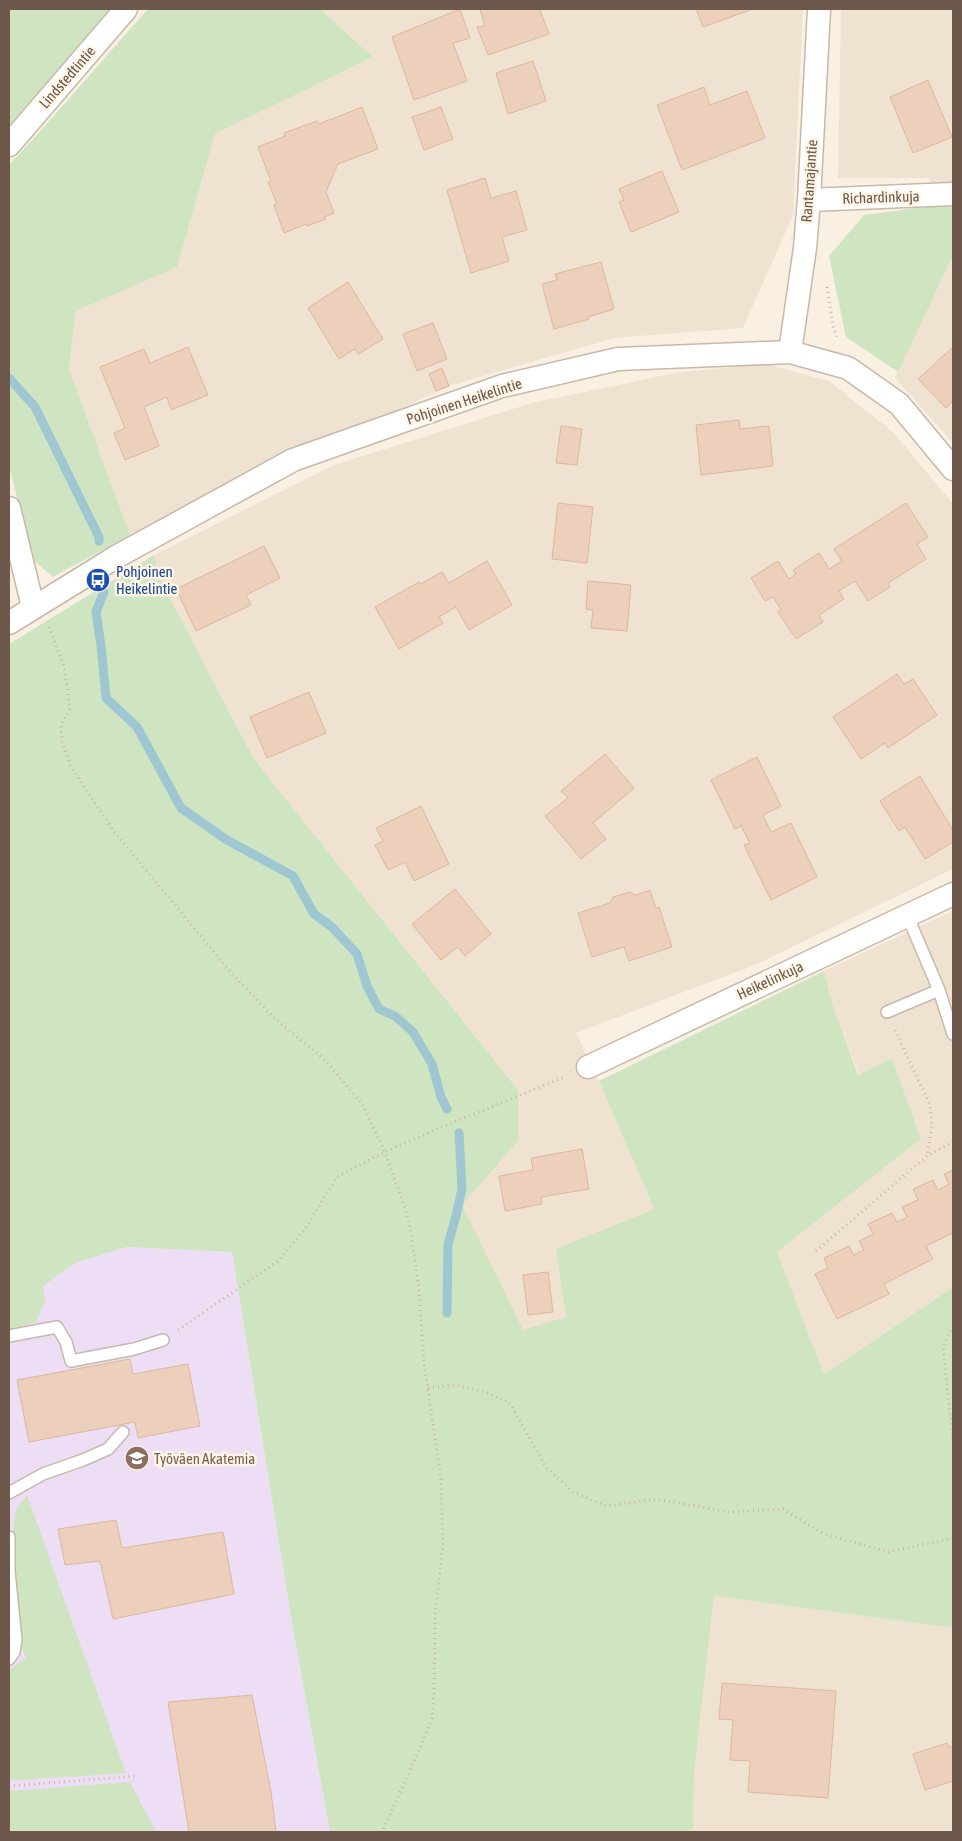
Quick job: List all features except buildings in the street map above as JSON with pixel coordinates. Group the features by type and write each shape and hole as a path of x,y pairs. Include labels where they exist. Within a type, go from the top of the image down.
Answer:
{"street":[{"name":"Lindstedtintie","path":"9,145 126,9"},
{"name":"Rantamajantie","path":"790,352 809,200 819,9"},
{"name":"Richardinkuja","path":"809,200 953,194"},
{"name":"Pohjoinen Heikelintie","path":"9,623 116,557 293,460 502,386 618,359 790,352 848,368 899,404 953,469"},
{"path":"9,508 33,607"},
{"name":"Heikelinkuja","path":"588,1068 953,894"}],"lane":[{"path":"907,915 938,990 953,1034"},
{"path":"887,1012 938,990"},
{"path":"9,1336 57,1327 66,1342 71,1361 134,1349 163,1340"},
{"path":"9,1492 42,1474 108,1449 123,1432"},
{"path":"9,1537 9,1571 16,1640 14,1652 9,1660"}],"path":[{"path":"826,279 832,326 848,368"},
{"path":"33,607 43,617 52,632 64,666 70,709 61,725 62,741 71,767 113,830 227,968 272,1016 325,1060 362,1104 385,1152 409,1220 419,1290 428,1388 441,1479 443,1544 435,1616 432,1718 382,1832"},
{"path":"887,1012 930,1105 932,1126 927,1156"},
{"path":"163,1340 278,1262 305,1229 337,1177 385,1152 444,1126 588,1068"},
{"path":"816,1251 927,1156 953,1142"},
{"path":"953,1326 943,1347 953,1442"},
{"path":"428,1388 455,1386 482,1391 509,1402 546,1467 573,1492 606,1506 657,1499 728,1512 784,1509 824,1534 889,1552 953,1538"},
{"path":"9,1786 136,1776"}],"shaded area":[{"path":"320,9 803,9 793,215 743,328 614,338 449,386 130,535 69,369 76,311 177,266 215,134 373,57"},
{"path":"841,9 953,9 953,211 928,178 838,178"},
{"path":"953,256 953,443 895,378"},
{"path":"766,364 829,381 893,432 953,504 953,869 757,964 576,1033 599,1081 654,1209 557,1249 566,1317 523,1331 461,1205 518,1141 518,1090 254,759 160,579 154,555 334,465 532,403 680,372"},
{"path":"953,911 953,1287 824,1374 777,1252 921,1139 892,1058 859,1075 832,1003 824,971"},
{"name":"Työväen Akatemia","path":"127,1247 232,1252 293,1629 330,1832 9,1832 9,1287 43,1286 75,1263"},
{"path":"714,1596 953,1628 953,1832 683,1832 693,1829 694,1774"}],"green space":[{"path":"9,9 111,9 9,126"},
{"path":"148,9 320,9 373,57 215,134 177,267 76,311 69,369 130,535 53,577 32,559 9,465 9,165"},
{"path":"948,204 953,211 953,256 898,372 846,337 829,256 864,215"},
{"path":"154,555 160,579 254,759 518,1090 518,1141 462,1205 523,1330 566,1317 556,1249 654,1209 599,1081 824,971 832,1003 858,1075 892,1058 921,1139 777,1252 824,1374 953,1287 953,1628 714,1596 694,1774 693,1829 683,1832 330,1832 293,1629 232,1252 127,1247 75,1263 43,1286 45,1302 36,1322 9,1330 9,644"},
{"path":"27,1495 126,1773 9,1781 9,1670 26,1658 20,1644 12,1536 16,1509"},
{"path":"130,1782 156,1832 9,1832 9,1791"}],"waterway":[{"path":"9,378 35,407 99,537 99,541"},
{"path":"104,592 96,612 106,698 137,727 181,808 227,840 293,876 314,914 332,927 357,954 367,986 379,1009 395,1016 413,1032 432,1064 441,1097 447,1109"},
{"path":"447,1313 448,1244 462,1189 459,1133"}],"place":[{"name":"Pohjoinen Heikelintie","path":"98,580"},
{"name":"Työväen Akatemia","path":"137,1458"}]}
